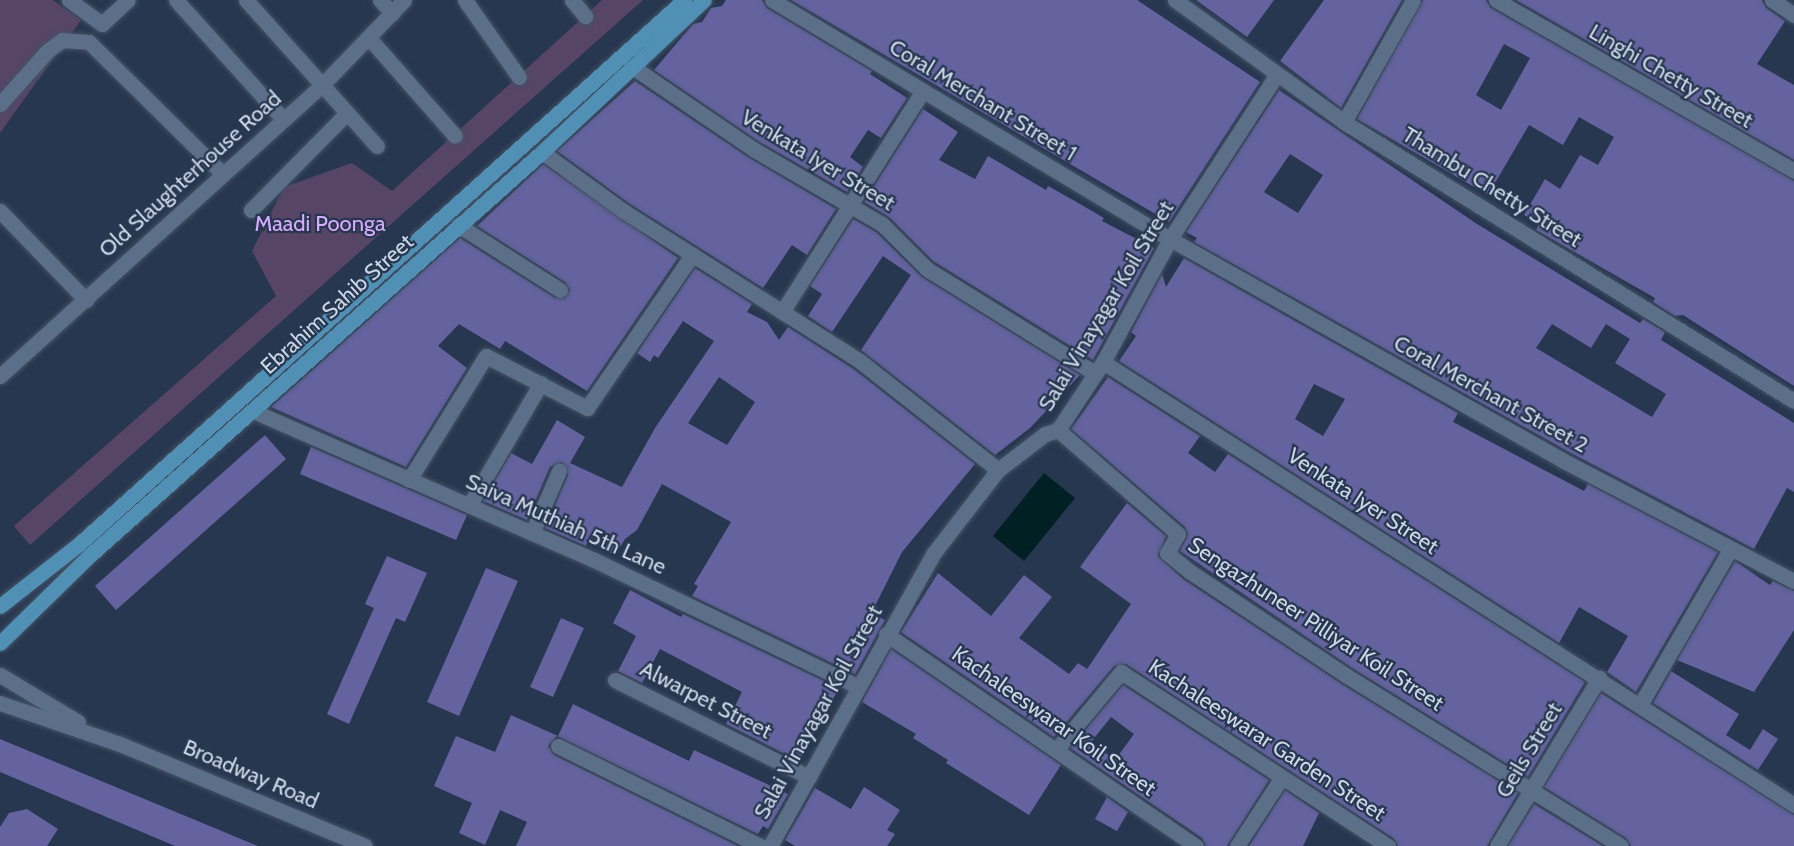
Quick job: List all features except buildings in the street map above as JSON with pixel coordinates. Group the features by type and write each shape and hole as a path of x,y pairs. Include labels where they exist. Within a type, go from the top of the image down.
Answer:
{"main road":[{"name":"Ebrahim Sahib Street","path":"0,606 79,544 684,0"},
{"name":"Ebrahim Sahib Street","path":"0,643 90,555 542,152 704,0"}],"street":[{"path":"69,0 102,24 125,1"},
{"path":"176,0 283,118"},
{"path":"246,0 377,146"},
{"path":"381,0 392,13"},
{"name":"Old Slaughterhouse Road","path":"2,370 86,300 283,118 322,85 404,0"},
{"path":"465,0 519,77"},
{"path":"572,0 585,16"},
{"name":"Coral Merchant Street 1","path":"772,0 1170,239"},
{"name":"Thambu Chetty Street","path":"1174,0 1276,76 1344,122 1794,401"},
{"path":"1344,122 1413,0"},
{"name":"Linghi Chetty Street","path":"1496,0 1794,171"},
{"path":"1772,0 1794,15"},
{"path":"369,38 455,136"},
{"path":"0,104 47,51 62,40 89,42 223,174"},
{"name":"Venkata Iyer Street","path":"634,68 753,149 882,224 927,269 1099,368 1599,678 1794,806"},
{"name":"Salai Vinayagar Koil Street","path":"770,846 886,634 933,554 998,470 1045,434 1058,430 1099,368 1170,239 1276,76"},
{"path":"782,312 923,91"},
{"path":"251,210 347,113"},
{"path":"542,152 692,255 861,362 998,470"},
{"path":"0,211 86,300"},
{"path":"458,225 560,290"},
{"name":"Coral Merchant Street 2","path":"1170,239 1564,461 1730,550 1794,581"},
{"path":"410,480 486,356 587,408 692,255"},
{"path":"470,504 541,383"},
{"name":"Saiva Muthiah 5th Lane","path":"253,411 470,504 857,686"},
{"name":"Sengazhuneer Pilliyar Koil Street","path":"1058,430 1178,534 1167,553 1189,571 1347,676 1533,788"},
{"path":"531,533 560,471"},
{"path":"1640,705 1730,550"},
{"name":"Kachaleeswarar Koil Street","path":"886,634 1196,846"},
{"name":"Kachaleeswarar Garden Street","path":"1056,750 1121,672 1388,846"},
{"name":"Broadway Road","path":"0,675 120,744"},
{"name":"Geils Street","path":"1497,846 1599,678"},
{"name":"Alwarpet Street","path":"615,680 809,777"},
{"name":"Broadway Road","path":"0,703 120,744 365,846"},
{"path":"558,746 760,846"},
{"path":"1237,846 1282,777"},
{"path":"1533,788 1621,846"}],"green space":[{"path":"0,0 53,0 81,20 0,133"},
{"name":"Maadi Poonga","path":"602,0 643,0 30,545 14,526 276,296 252,251 284,187 352,163 392,191"}],"shaded area":[{"path":"1044,473 1075,498 1024,561 993,536"}]}
